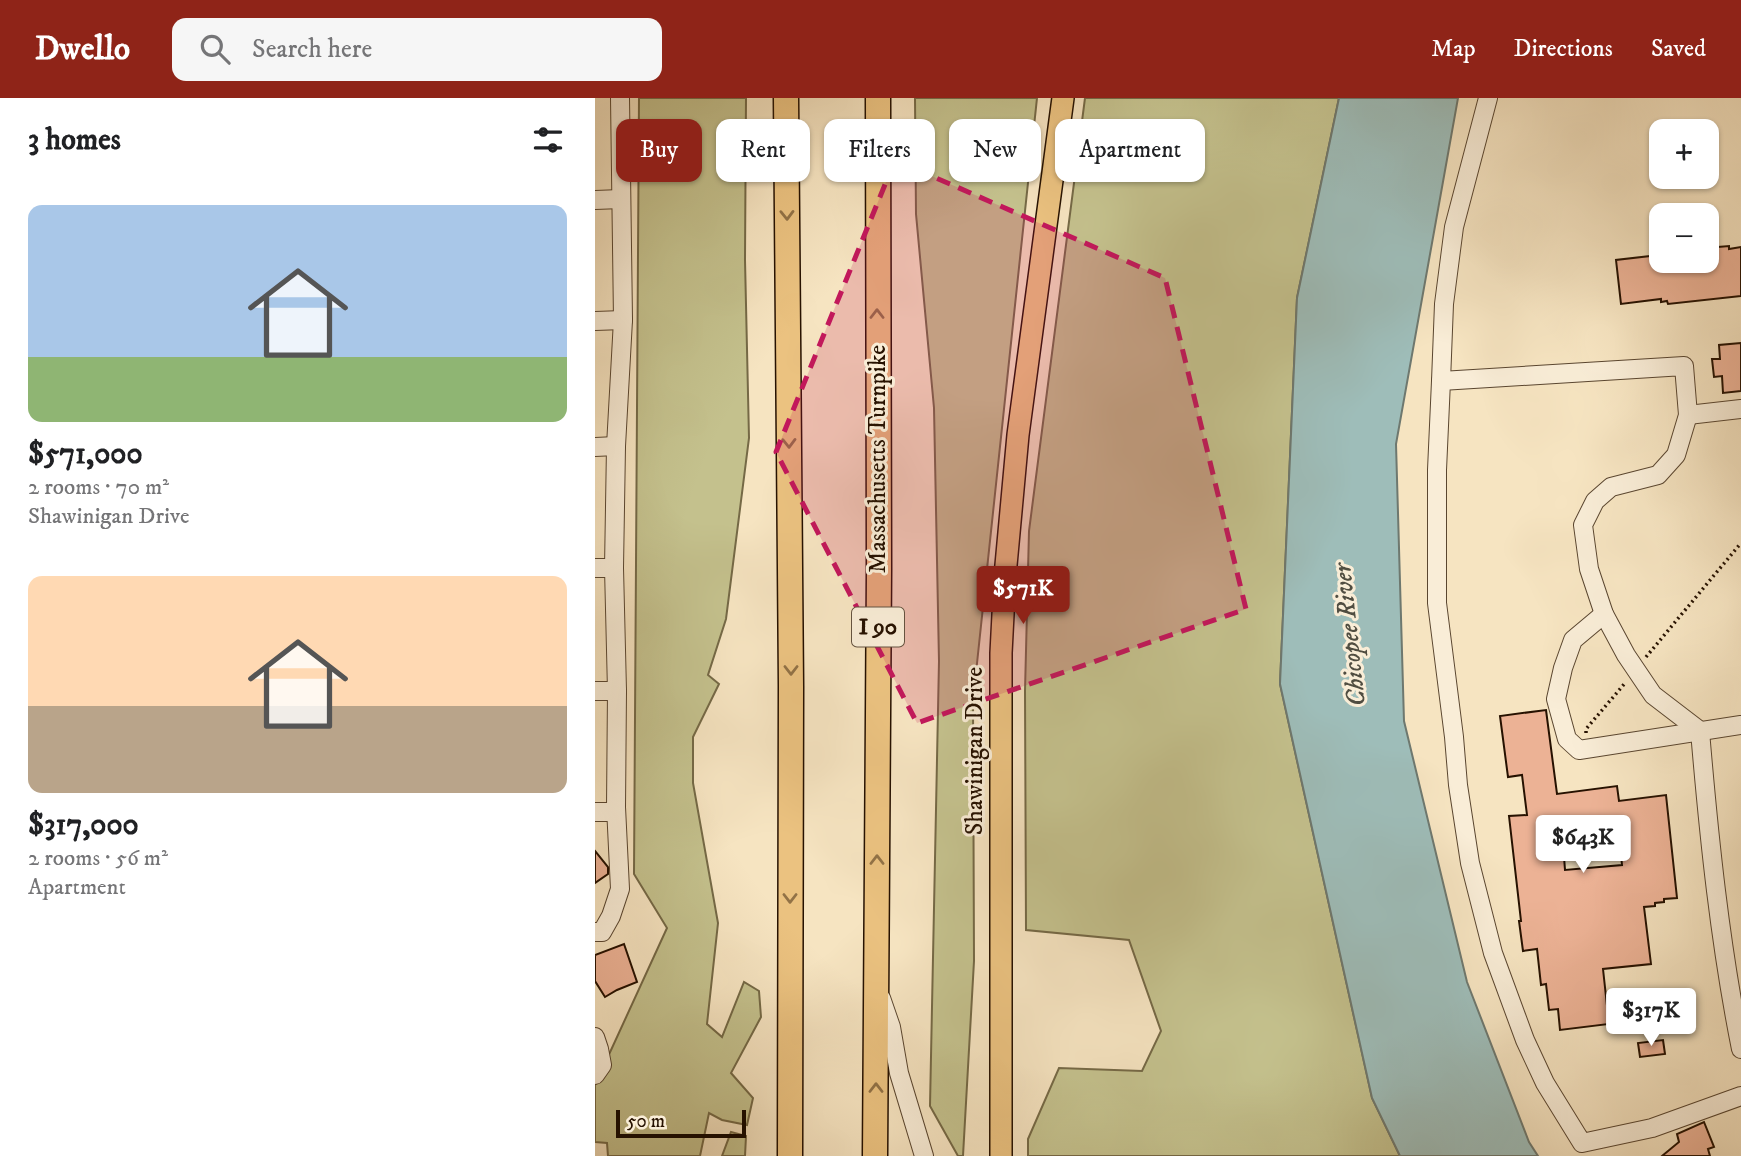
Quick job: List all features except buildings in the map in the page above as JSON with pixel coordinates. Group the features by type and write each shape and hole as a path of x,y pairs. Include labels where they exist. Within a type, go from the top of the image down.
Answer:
{"highway":[{"path":"786,98 791,686 790,1156"},
{"name":"Massachusetts Turnpike","path":"875,1156 878,98"}],"main road":[{"name":"Shawinigan Drive","path":"1001,1156 1001,653 1005,576 1018,435 1063,98"}],"street":[{"path":"598,932 611,916 620,889 616,812 614,568 622,320 620,98"},
{"path":"1488,98 1454,228 1444,304 1437,470 1437,603 1470,863 1493,953 1525,1040 1545,1083 1582,1143 1652,1128 1741,1096"},
{"path":"595,200 621,199"},
{"path":"595,321 622,320"},
{"path":"1441,381 1684,366 1688,415 1677,455 1658,475 1611,487 1595,501 1583,525 1589,569 1604,614 1626,655 1653,695 1700,731 1712,861 1729,988 1741,1049"},
{"path":"1688,415 1741,409"},
{"path":"595,447 617,446"},
{"path":"595,568 614,568"},
{"path":"1604,614 1573,640 1556,699 1567,739 1579,750 1741,725"},
{"path":"595,691 617,691"},
{"path":"595,812 616,812"},
{"path":"877,985 891,1027 901,1082 924,1156"},
{"path":"595,1037 602,1065 595,1075"}],"path":[{"path":"1584,749 1586,729 1741,543"}],"highlighted area":[{"path":"895,160 1165,278 1246,609 917,723 776,452"}],"shaded area":[{"path":"639,98 746,98 746,119 716,119 716,182 745,182 749,438 726,619 708,675 719,684 693,737 693,783 718,923 707,1024 722,1037 744,982 759,991 761,1017 731,1073 753,1098 747,1125 722,1120 709,1113 700,1156 608,1156 607,1143 595,1142 595,1085 667,928 634,874 638,182 702,182 702,119 639,119"},
{"path":"915,98 1037,98 1035,119 949,119 949,182 1028,182 973,701 974,961 963,1156 958,1156 930,1106 939,661 934,408 916,214 916,182 935,182 935,119 915,119"},
{"path":"1085,98 1339,98 1297,298 1280,684 1372,1098 1400,1156 1028,1156 1028,1139 1059,1068 1142,1071 1161,1031 1129,940 1026,930 1025,691 1029,531 1074,182 1205,182 1205,119 1082,119"},
{"path":"731,1132 746,1136 745,1156 722,1156"}],"water":[{"name":"Chicopee River","path":"1339,98 1458,98 1396,444 1404,721 1467,982 1529,1142 1538,1156 1400,1156 1372,1098 1280,684 1297,298"}]}
